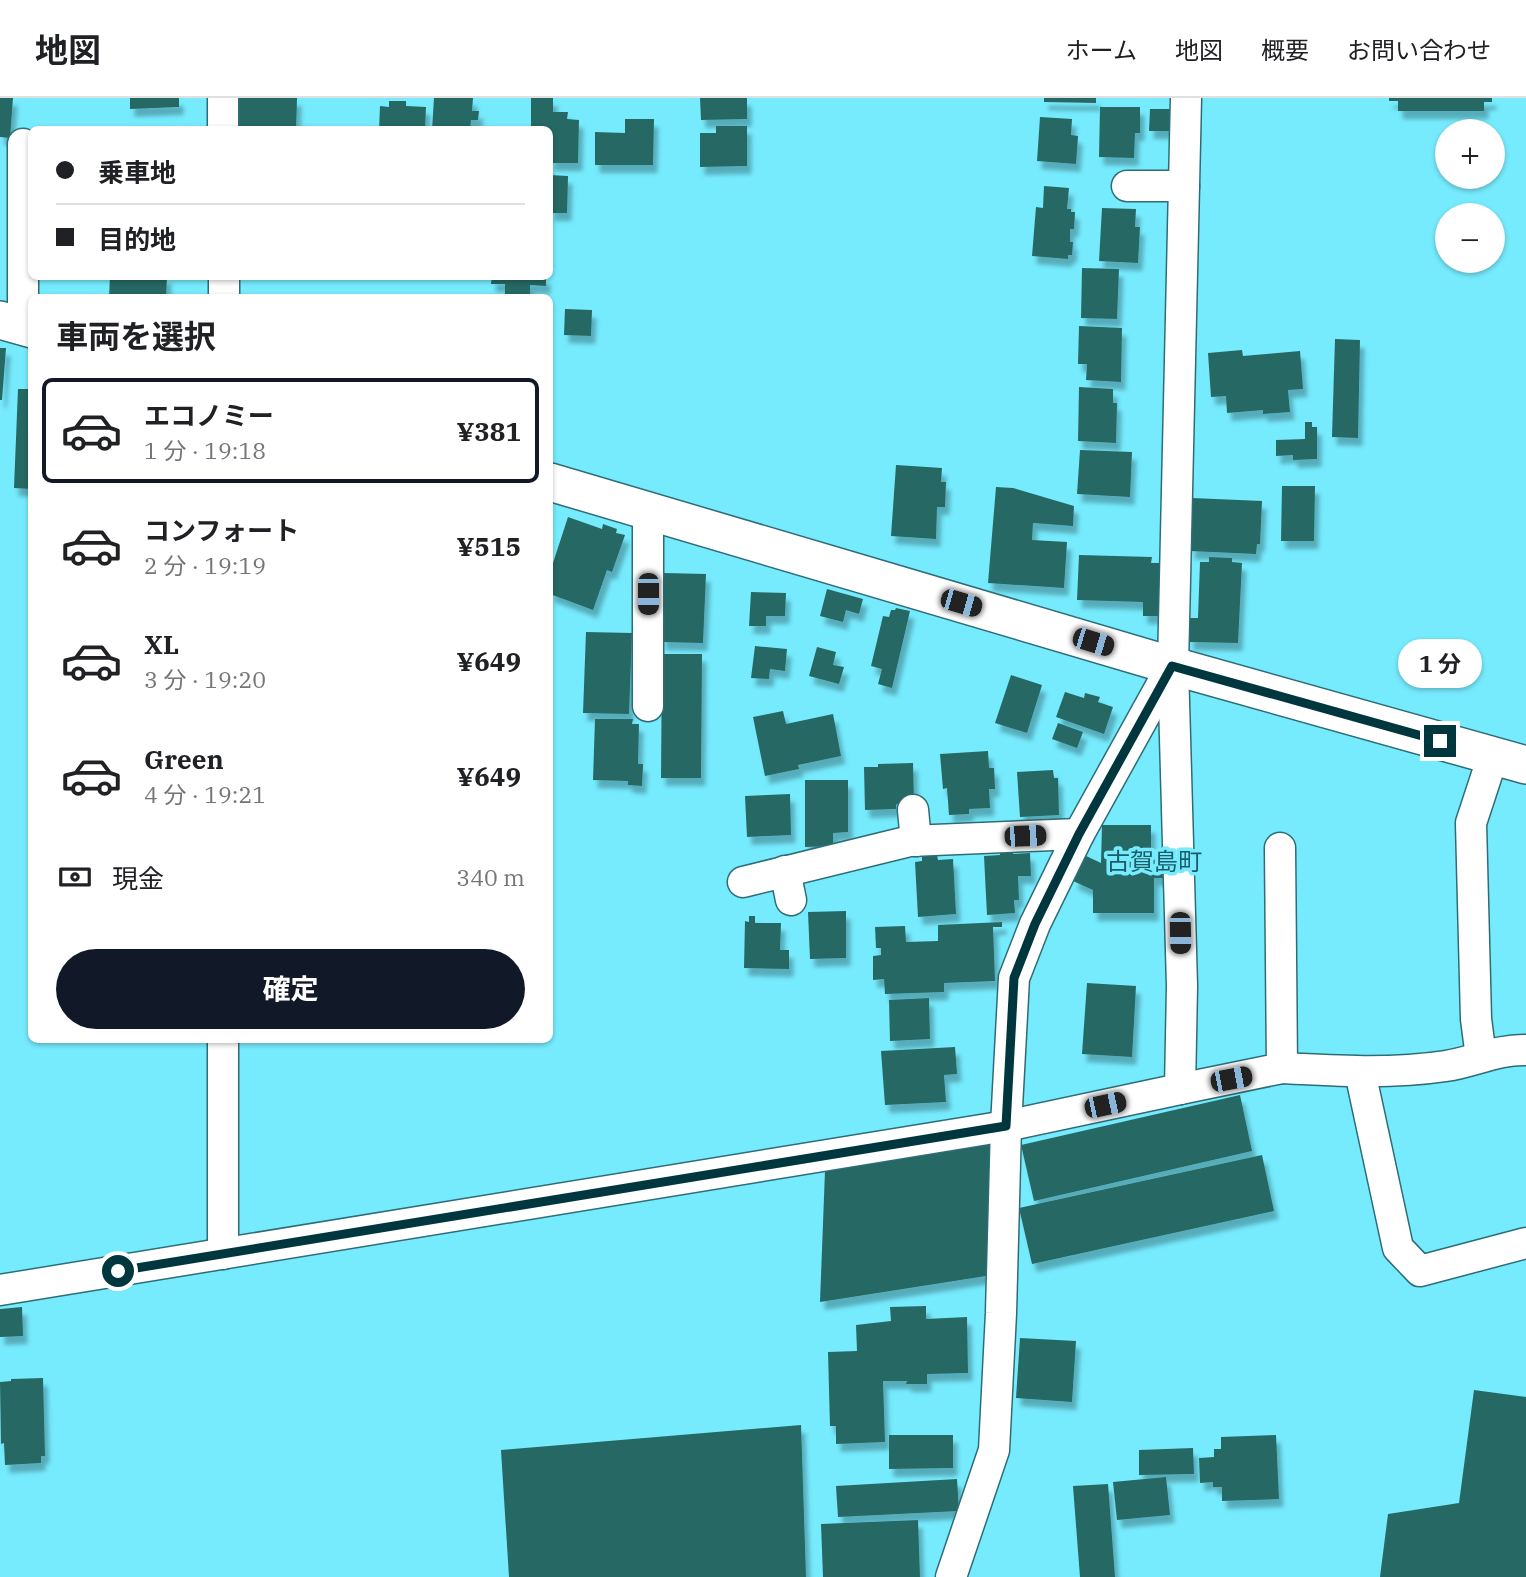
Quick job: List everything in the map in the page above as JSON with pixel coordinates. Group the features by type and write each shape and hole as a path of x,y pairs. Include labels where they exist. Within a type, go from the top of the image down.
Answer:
{"street":[{"path":"223,98 223,126"},
{"path":"1180,1089 1182,986 1172,666 1186,98"},
{"path":"18,325 23,144"},
{"path":"1127,186 1184,186"},
{"path":"553,483 1172,666 1510,760 1471,823 1476,1019 1481,1057"},
{"path":"648,511 648,706"},
{"path":"951,1577 994,1450 1014,978 1035,924 1079,834 1172,666"},
{"path":"913,810 916,841"},
{"path":"743,882 788,886 916,841 1079,834"},
{"path":"1280,848 1282,1068"},
{"path":"223,1043 223,1254"},
{"path":"0,1290 1006,1126 1282,1068 1360,1072 1447,1066 1510,1049 1526,1050"},
{"path":"1360,1072 1398,1248 1420,1271 1526,1243"}],"building":[{"path":"0,98 13,98 10,138 0,137"},
{"path":"130,98 179,98 179,107 130,109"},
{"path":"239,98 297,98 296,126 239,126"},
{"path":"434,98 473,98 472,111 479,111 478,120 471,120 470,126 432,126"},
{"path":"531,98 553,98 553,112 568,112 567,119 579,120 578,163 553,163 553,126 531,126"},
{"path":"700,98 747,98 747,119 701,120"},
{"path":"1044,98 1096,98 1096,103 1044,102"},
{"path":"1389,98 1492,98 1492,102 1484,102 1484,111 1398,111 1398,101 1389,101"},
{"path":"389,101 406,101 406,106 426,107 425,126 379,126 380,106 389,107"},
{"path":"1100,107 1140,107 1140,133 1135,133 1134,158 1099,157"},
{"path":"1150,109 1172,109 1171,131 1149,131"},
{"path":"1040,117 1072,119 1071,135 1078,136 1076,164 1037,161"},
{"path":"625,119 654,119 653,165 595,165 595,132 625,133"},
{"path":"716,126 747,126 747,166 700,167 700,133 716,133"},
{"path":"553,175 568,176 567,213 553,213"},
{"path":"1044,186 1069,188 1067,209 1075,212 1074,229 1070,229 1072,255 1068,255 1068,259 1032,256 1036,207 1043,208"},
{"path":"1102,208 1136,209 1135,227 1140,227 1138,263 1099,261"},
{"path":"1082,268 1119,269 1117,319 1081,318"},
{"path":"110,280 167,280 166,294 109,294"},
{"path":"492,280 546,280 546,286 530,285 530,294 505,294 505,284 491,284"},
{"path":"565,309 592,310 591,336 564,335"},
{"path":"1079,326 1122,328 1121,382 1086,380 1087,364 1078,364"},
{"path":"1335,339 1360,340 1358,438 1332,437"},
{"path":"0,348 6,348 2,400 0,400"},
{"path":"1242,350 1243,356 1300,351 1303,389 1288,390 1290,412 1263,414 1263,410 1227,413 1226,396 1211,397 1208,353"},
{"path":"1079,387 1113,389 1113,403 1117,403 1116,443 1078,441"},
{"path":"18,389 28,389 28,489 14,488"},
{"path":"1305,422 1312,422 1312,427 1317,427 1317,459 1293,460 1293,455 1276,456 1276,440 1305,439"},
{"path":"1080,450 1132,452 1130,497 1077,494"},
{"path":"896,465 942,468 941,482 946,482 945,507 937,507 936,539 891,536"},
{"path":"1282,486 1315,486 1314,541 1281,541"},
{"path":"996,487 1013,488 1074,506 1073,526 1033,523 1032,540 1067,542 1064,588 988,583"},
{"path":"1192,498 1262,501 1260,544 1257,544 1256,554 1190,551"},
{"path":"568,517 602,529 603,524 617,529 616,533 625,535 612,572 607,570 593,610 553,595 553,563"},
{"path":"1079,555 1152,557 1151,563 1161,563 1160,616 1143,616 1143,602 1077,600"},
{"path":"1209,557 1232,558 1232,562 1242,563 1238,643 1189,642 1189,618 1198,618 1200,562 1209,562"},
{"path":"664,573 706,574 703,643 661,642"},
{"path":"827,589 863,599 859,614 846,610 843,622 820,616"},
{"path":"751,592 786,593 785,616 766,616 766,626 749,626"},
{"path":"896,608 910,611 892,688 878,684 882,669 871,666 883,616 889,617 891,610"},
{"path":"586,632 632,633 629,714 583,713"},
{"path":"755,646 787,649 785,671 770,669 769,679 751,678"},
{"path":"817,647 836,652 833,665 844,667 839,684 809,676"},
{"path":"662,654 702,654 701,778 661,778"},
{"path":"1011,675 1042,685 1027,733 995,723"},
{"path":"1065,692 1084,698 1085,693 1100,697 1098,702 1113,707 1104,734 1056,717"},
{"path":"783,711 786,724 833,714 841,756 798,765 799,769 765,776 753,717"},
{"path":"595,719 633,719 632,724 639,724 638,764 643,764 642,786 628,785 628,781 593,780"},
{"path":"1058,723 1083,732 1077,748 1052,739"},
{"path":"988,751 989,768 994,768 995,789 989,789 990,808 969,809 969,814 949,815 947,788 943,789 940,754"},
{"path":"913,763 914,803 896,804 896,809 865,810 864,767"},
{"path":"1053,770 1054,778 1058,778 1059,815 1020,817 1017,772"},
{"path":"805,780 848,780 848,832 833,833 833,846 805,847"},
{"path":"790,794 791,835 747,837 745,796"},
{"path":"1102,825 1151,825 1151,853 1166,853 1166,878 1154,878 1154,913 1093,913 1093,890 1073,881 1084,855 1101,863"},
{"path":"1013,850 1013,854 1030,853 1031,876 1018,876 1019,900 1014,900 1015,913 987,915 984,856 1000,855 1000,851"},
{"path":"937,855 938,860 953,859 956,914 918,917 915,862 922,861 922,856"},
{"path":"846,911 846,958 810,959 808,912"},
{"path":"749,916 755,916 755,923 781,923 780,950 789,950 789,969 744,968 745,921 749,922"},
{"path":"1002,922 1002,927 993,927 995,981 944,983 944,992 885,994 884,979 873,980 873,956 881,955 881,948 876,948 875,927 905,926 906,942 938,941 938,925"},
{"path":"1087,983 1136,986 1132,1057 1082,1054"},
{"path":"929,998 930,1039 890,1041 889,1000"},
{"path":"955,1047 957,1074 944,1075 946,1102 885,1105 881,1051"},
{"path":"1240,1095 1252,1151 1034,1201 1021,1145"},
{"path":"992,1144 986,1276 820,1302 825,1171"},
{"path":"1262,1155 1274,1211 1032,1264 1019,1208"},
{"path":"926,1306 926,1319 967,1317 968,1373 927,1374 927,1384 883,1381 885,1442 836,1444 836,1426 830,1426 828,1352 857,1351 856,1325 891,1321 890,1307"},
{"path":"22,1307 23,1336 0,1337 0,1309"},
{"path":"1020,1338 1076,1341 1072,1402 1016,1398"},
{"path":"43,1378 45,1456 41,1456 41,1463 5,1465 4,1443 1,1444 0,1382"},
{"path":"1474,1390 1526,1397 1526,1577 1380,1577 1388,1514 1459,1503"},
{"path":"801,1425 806,1577 509,1577 501,1450"},
{"path":"889,1435 953,1435 953,1468 889,1469"},
{"path":"1276,1435 1279,1499 1222,1501 1222,1487 1213,1487 1213,1482 1200,1483 1199,1458 1214,1457 1214,1449 1221,1449 1221,1437"},
{"path":"1193,1448 1194,1474 1139,1475 1139,1450"},
{"path":"1166,1477 1170,1515 1117,1520 1113,1482"},
{"path":"957,1479 959,1511 838,1517 836,1486"},
{"path":"1108,1484 1115,1577 1080,1577 1073,1486"},
{"path":"918,1520 920,1577 823,1577 821,1524"}],"district":[{"name":"古賀島町","path":"1154,861"}],"route":[{"path":"118,1271 1006,1126 1014,978 1035,924 1079,834 1172,666 1440,741"}]}
